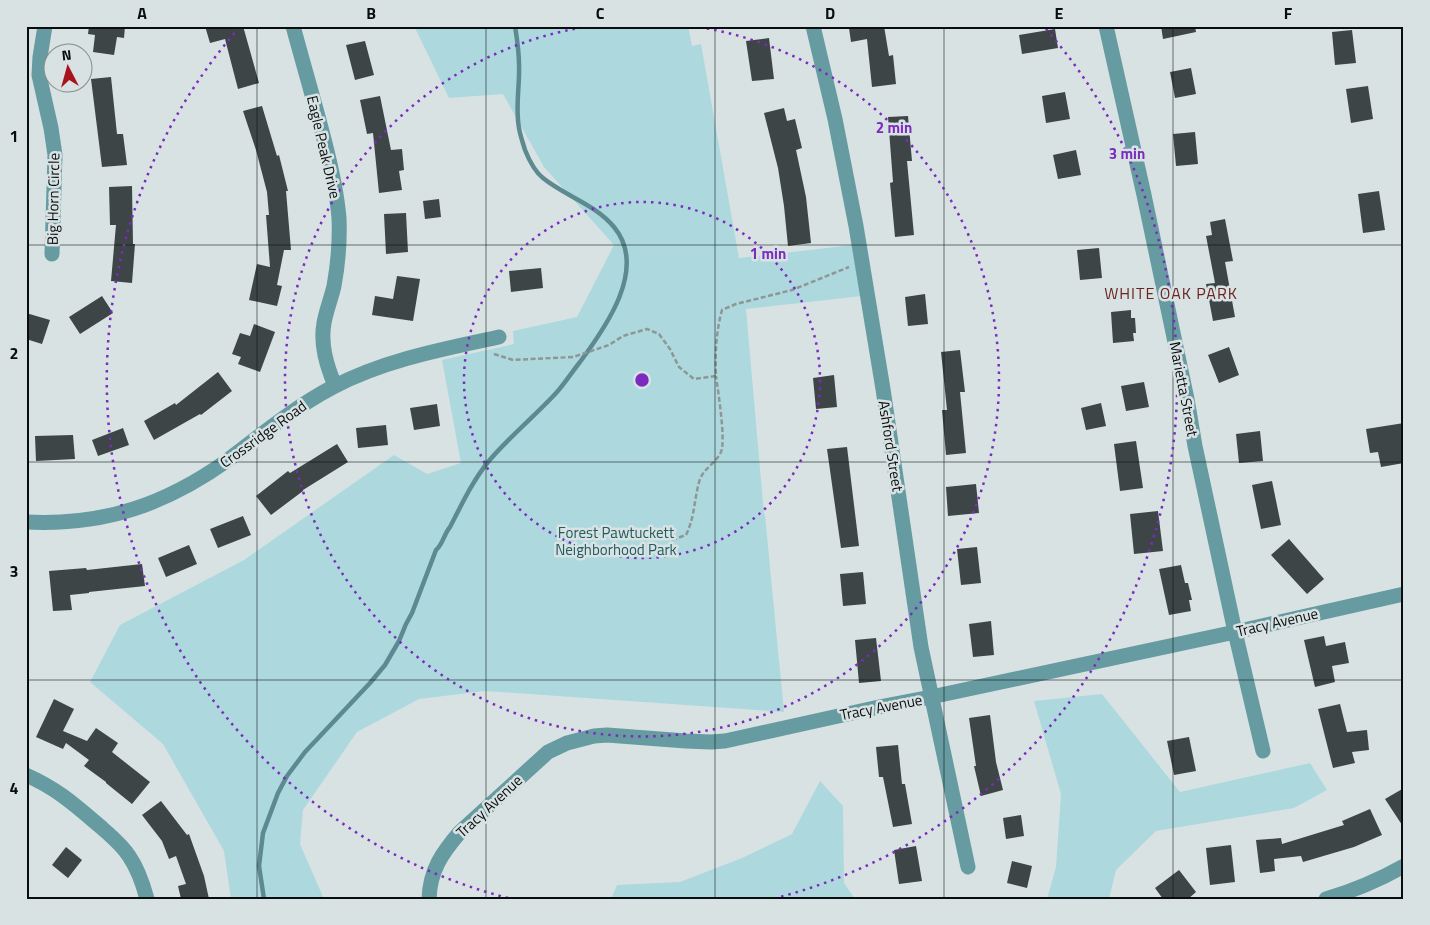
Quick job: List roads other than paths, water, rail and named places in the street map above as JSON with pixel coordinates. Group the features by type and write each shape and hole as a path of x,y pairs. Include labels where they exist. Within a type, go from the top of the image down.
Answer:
{"street":[{"name":"Big Horn Circle","path":"46,26 40,56 39,75 55,156 52,254"},
{"name":"Eagle Peak Drive","path":"293,26 320,120 337,199 339,220 338,254 334,286 323,334 324,353 335,386"},
{"name":"Ashford Street","path":"813,26 834,119 862,263 931,697 968,867"},
{"name":"Marietta Street","path":"1106,26 1146,204 1235,632 1263,751"},
{"name":"Crossridge Road","path":"26,522 85,521 111,516 154,502 194,482 316,396 335,386 393,362 499,337"},
{"name":"Tracy Avenue","path":"429,899 431,880 436,864 460,832 548,752 566,743 594,736 607,735 703,742 725,741 1404,594"},
{"path":"26,775 46,784 71,801 120,844 138,871 147,899"},
{"path":"1326,899 1373,881 1404,866"}],"waterway":[{"path":"264,899 259,866 263,833 278,793 287,776 305,752 385,665 412,613 436,550 477,477 496,453 557,392 601,332 620,297 625,279 627,260 623,243 614,227 598,212 543,178 534,169 527,154 518,120 519,59 515,26"}],"district":[{"name":"WHITE OAK PARK","path":"1171,293"}],"park label":[{"name":"Forest Pawtuckett Neighborhood Park","path":"616,540"}]}
